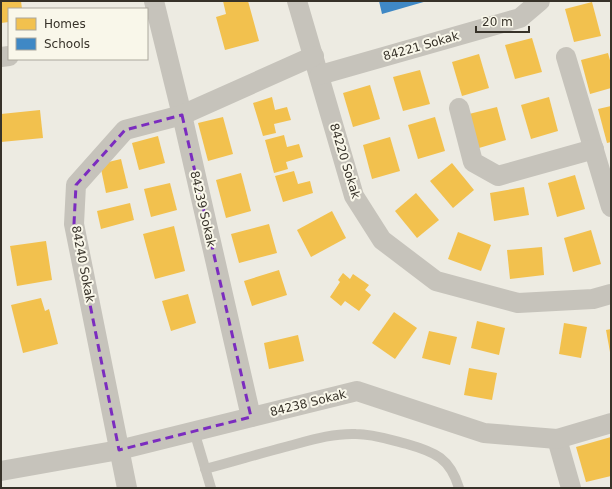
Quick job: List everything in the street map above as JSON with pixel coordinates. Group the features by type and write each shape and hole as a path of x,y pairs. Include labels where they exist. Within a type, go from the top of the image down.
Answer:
{"street":[{"name":"84239 Sokak","path":"154,1 155,38 182,115 251,417"},
{"name":"84220 Sokak","path":"297,1 354,196 382,240 436,281 518,303 593,299 611,294"},
{"name":"84221 Sokak","path":"317,66 520,18 540,1"},
{"path":"566,57 601,159 611,207"},
{"name":"84240 Sokak","path":"127,488 74,224 76,184 125,130 182,115 317,66"},
{"path":"459,108 473,162 498,176 601,159"},
{"name":"84238 Sokak","path":"1,471 119,450 357,391 484,433 557,440 611,423"},
{"path":"557,440 571,488"}],"lane":[{"path":"194,431 211,488"},
{"path":"205,469 320,438 355,433 371,434 425,449 434,453 450,466 455,475 459,488"}],"highlighted area":[{"path":"182,115 251,417 119,450 74,224 76,185 125,130"}],"building: Homes":[{"path":"1,1 21,1 22,8 8,8 8,22 1,23"},
{"path":"223,1 248,1 259,41 225,50 216,17 226,14"},
{"path":"592,2 601,36 574,42 565,9"},
{"path":"532,38 542,72 515,79 505,45"},
{"path":"608,53 611,64 611,88 590,94 581,60"},
{"path":"479,54 489,88 462,96 452,62"},
{"path":"420,70 430,104 403,111 393,77"},
{"path":"370,85 380,119 353,127 343,93"},
{"path":"272,97 275,110 287,107 291,120 274,124 276,133 263,136 253,103"},
{"path":"549,97 558,131 531,139 521,105"},
{"path":"611,106 611,142 607,143 598,109"},
{"path":"497,107 506,140 479,148 469,114"},
{"path":"40,110 43,138 1,142 1,114"},
{"path":"223,117 233,154 208,161 198,123"},
{"path":"435,117 445,151 418,159 408,125"},
{"path":"284,135 287,147 299,144 303,157 286,162 288,169 274,173 265,140"},
{"path":"158,136 165,163 139,170 132,143"},
{"path":"390,137 400,171 372,179 363,145"},
{"path":"121,159 128,188 106,193 100,164"},
{"path":"452,163 474,190 453,208 430,181"},
{"path":"294,171 298,184 310,181 313,193 283,202 275,176"},
{"path":"241,173 251,211 226,218 216,180"},
{"path":"575,175 585,209 557,217 548,183"},
{"path":"170,183 177,210 151,217 144,189"},
{"path":"524,187 529,215 494,221 490,193"},
{"path":"416,193 439,220 417,238 395,211"},
{"path":"130,203 134,220 101,229 97,211"},
{"path":"332,211 346,238 311,257 297,230"},
{"path":"269,224 277,253 239,263 231,234"},
{"path":"174,226 185,271 155,279 143,234"},
{"path":"591,230 601,264 573,272 564,238"},
{"path":"458,232 491,245 481,271 448,259"},
{"path":"46,241 52,280 17,286 10,246"},
{"path":"542,247 544,275 510,279 507,250"},
{"path":"279,270 287,295 252,306 244,281"},
{"path":"343,273 350,279 353,274 369,285 365,290 371,295 359,311 345,301 341,306 330,297 340,282 338,280"},
{"path":"188,294 196,323 171,331 162,301"},
{"path":"41,298 45,311 49,309 58,344 23,353 11,305"},
{"path":"394,312 417,328 395,359 372,343"},
{"path":"477,321 505,328 499,355 471,348"},
{"path":"564,323 587,327 581,358 559,354"},
{"path":"611,329 611,352 610,352 606,330"},
{"path":"429,331 457,337 450,365 422,358"},
{"path":"298,335 304,361 269,369 264,343"},
{"path":"469,368 497,373 492,400 464,395"},
{"path":"611,437 611,476 586,482 576,447"}],"building: Schools":[{"path":"379,1 427,1 382,14"}]}
